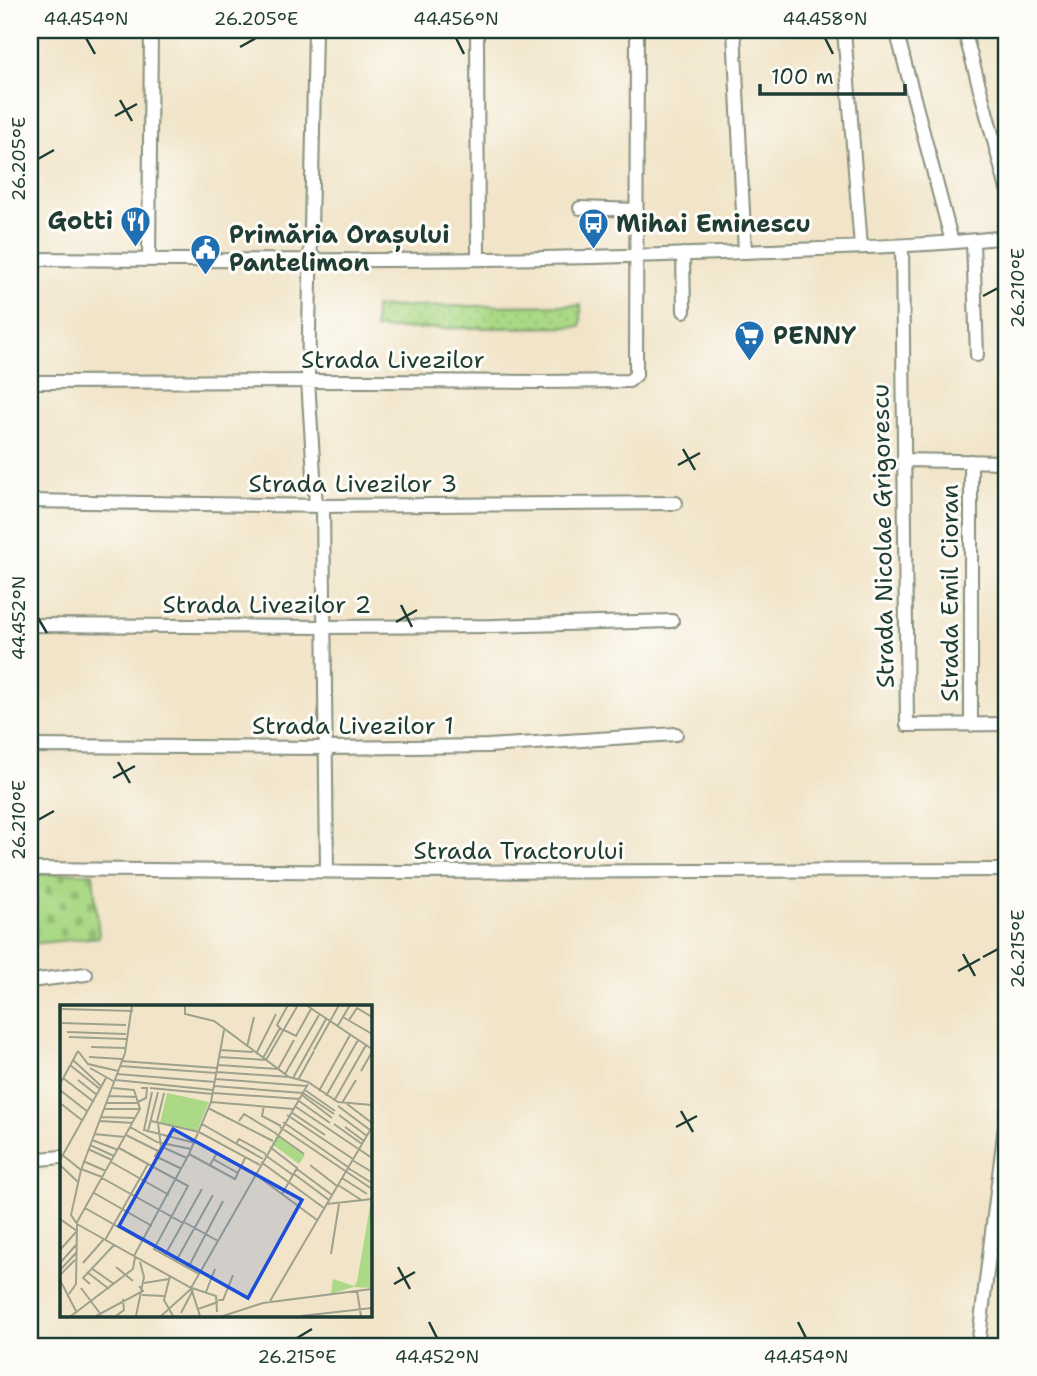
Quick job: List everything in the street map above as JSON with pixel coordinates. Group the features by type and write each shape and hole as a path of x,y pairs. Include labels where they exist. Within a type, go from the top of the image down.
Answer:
{"street":[{"path":"149,260 151,30"},
{"path":"315,30 309,381 325,627 327,871"},
{"path":"477,30 478,259"},
{"name":"Strada Livezilor","path":"30,383 629,381 636,374 637,30"},
{"path":"734,30 746,251"},
{"path":"844,30 861,247"},
{"path":"896,30 952,242"},
{"path":"964,30 1007,189"},
{"path":"580,208 637,210"},
{"path":"30,259 312,260 638,256 901,246 1007,237"},
{"path":"973,241 977,355"},
{"name":"Strada Nicolae Grigorescu","path":"901,246 906,725 1007,724"},
{"path":"683,254 684,311"},
{"path":"903,460 1007,462"},
{"name":"Strada Emil Cioran","path":"971,461 971,725"},
{"name":"Strada Livezilor 3","path":"30,501 319,506 676,503"},
{"name":"Strada Livezilor 2","path":"30,625 505,626 672,621"},
{"name":"Strada Livezilor 1","path":"30,746 501,746 676,734"},
{"name":"Strada Tractorului","path":"30,869 1007,870"},
{"path":"30,981 86,974"},
{"path":"978,1346 1003,1177 1007,1110"},
{"path":"30,1160 60,1157"}],"green space":[{"path":"581,305 581,327 375,329 375,307"},
{"path":"30,873 93,873 99,937 30,944"}],"place":[{"name":"Gotti","path":"136,248"},
{"name":"Mihai Eminescu","path":"593,251"},
{"name":"Primăria Orașului Pantelimon","path":"206,276"},
{"name":"PENNY","path":"750,363"}]}
